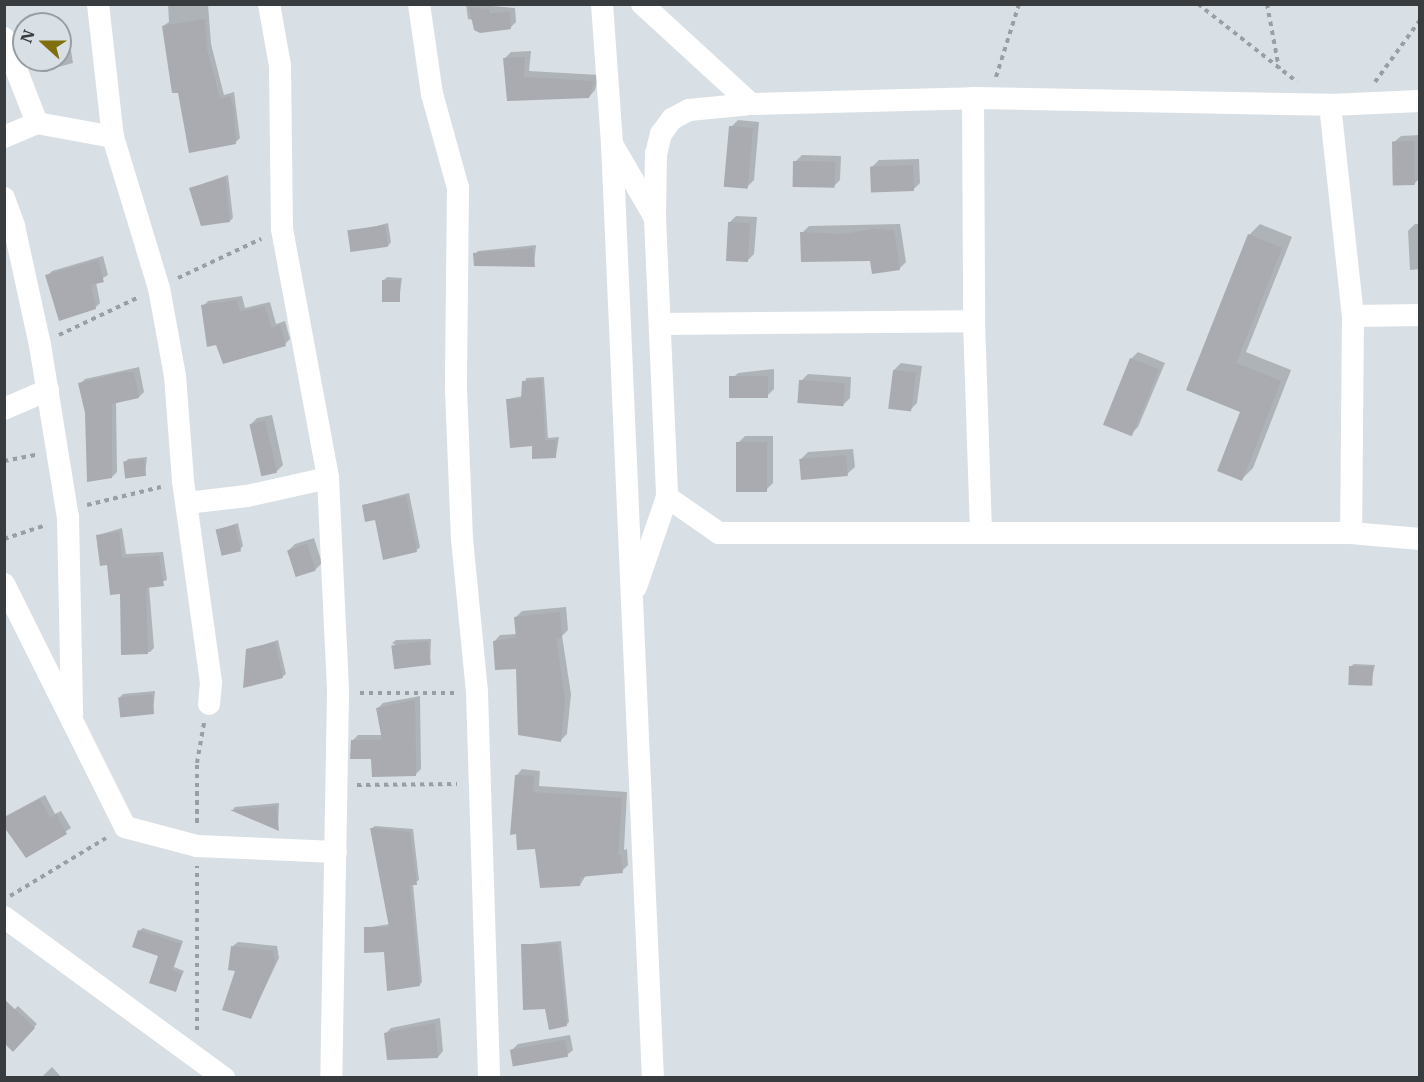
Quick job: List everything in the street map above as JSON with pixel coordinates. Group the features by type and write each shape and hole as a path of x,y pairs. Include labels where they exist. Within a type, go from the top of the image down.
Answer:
{"street":[{"path":"98,4 112,137 159,288 176,375 185,492 211,682 209,704"},
{"path":"269,4 280,66 282,229 328,478 338,693 331,1077"},
{"path":"419,4 432,94 458,188 457,402 462,539 477,693 489,1077"},
{"path":"602,4 612,144 652,1077"},
{"path":"642,4 751,104"},
{"path":"4,39 37,123"},
{"path":"632,600 667,497 655,218 656,154 661,134 672,119 689,110 751,104 973,98 1330,105 1419,101"},
{"path":"973,98 974,321 981,532"},
{"path":"1330,105 1353,316 1351,533"},
{"path":"4,137 37,123 112,137"},
{"path":"612,144 655,218"},
{"path":"4,198 14,226 48,390 67,513 72,714"},
{"path":"1353,316 1419,315"},
{"path":"660,324 974,321"},
{"path":"4,409 48,390"},
{"path":"185,492 247,496 328,478"},
{"path":"667,497 719,532 1351,533 1419,539"},
{"path":"4,584 34,648 72,714 125,827 197,846 336,852"},
{"path":"4,917 197,1060 224,1077"}],"path":[{"path":"973,98 996,77 1019,4"},
{"path":"1198,4 1280,70 1330,105"},
{"path":"1267,4 1280,70"},
{"path":"1358,104 1419,20"},
{"path":"4,461 56,450"},
{"path":"4,539 67,513 118,500 185,492"},
{"path":"338,693 477,693"},
{"path":"197,1060 196,763 209,704"},
{"path":"338,785 480,784"},
{"path":"4,900 125,827"}],"building":[{"path":"469,7 489,9 490,13 510,12 511,29 480,33 474,30"},
{"path":"205,19 207,49 220,99 230,96 234,108 236,144 189,153 178,93 172,93 162,26"},
{"path":"525,57 524,77 594,81 589,98 507,101 503,58"},
{"path":"729,126 753,128 748,189 724,187"},
{"path":"1392,141 1414,141 1415,185 1393,185"},
{"path":"793,161 835,162 835,188 793,187"},
{"path":"913,165 914,191 871,192 870,167"},
{"path":"225,177 230,222 201,226 189,188"},
{"path":"728,222 750,223 748,262 726,261"},
{"path":"385,225 388,247 350,252 347,230"},
{"path":"874,229 894,230 900,270 872,274 870,261 801,262 800,232 842,234"},
{"path":"1248,234 1282,248 1236,363 1281,381 1242,481 1217,471 1240,412 1186,390"},
{"path":"533,248 535,267 474,266 473,253"},
{"path":"98,260 104,282 91,285 96,309 59,321 45,275"},
{"path":"382,280 400,280 400,302 382,302"},
{"path":"237,300 240,312 265,306 271,328 280,325 286,346 223,364 216,345 207,347 201,305"},
{"path":"1130,358 1159,370 1132,436 1103,425"},
{"path":"893,370 916,373 911,412 888,409"},
{"path":"134,372 139,398 112,404 112,478 87,482 85,413 78,383"},
{"path":"729,376 768,376 768,398 729,398"},
{"path":"542,379 545,440 556,440 556,458 532,459 532,446 510,448 506,399 521,399 522,381"},
{"path":"799,380 845,383 843,406 797,403"},
{"path":"265,421 277,473 261,476 249,425"},
{"path":"736,442 767,442 767,492 736,492"},
{"path":"846,455 848,476 801,480 799,459"},
{"path":"144,459 146,476 125,478 123,462"},
{"path":"406,496 417,552 383,560 375,520 365,522 362,505"},
{"path":"235,525 241,551 222,556 216,529"},
{"path":"119,532 122,558 159,556 164,586 146,588 148,654 121,655 120,594 110,595 107,565 100,566 96,535"},
{"path":"307,544 316,571 296,577 287,550"},
{"path":"560,612 562,638 556,638 565,701 561,742 518,735 516,669 495,670 493,641 516,638 514,617"},
{"path":"428,641 431,665 394,669 391,646"},
{"path":"275,642 283,678 243,688 246,649"},
{"path":"1349,666 1373,667 1372,686 1348,685"},
{"path":"152,694 154,714 120,717 118,698"},
{"path":"415,700 416,776 372,777 371,759 350,759 351,740 382,740 376,708"},
{"path":"515,775 534,776 533,792 622,798 618,855 621,855 623,873 580,877 580,886 540,888 535,849 517,850 516,834 510,835"},
{"path":"40,799 50,818 56,814 67,834 26,858 4,827 4,818"},
{"path":"276,806 279,831 230,810"},
{"path":"370,828 410,832 417,885 410,885 420,986 387,991 384,952 364,953 364,927 389,927"},
{"path":"138,930 181,944 172,970 182,974 176,992 149,983 158,956 132,947"},
{"path":"521,944 558,944 567,1026 549,1030 545,1009 523,1010"},
{"path":"231,946 273,951 275,963 251,1019 222,1010 235,971 228,970"},
{"path":"4,999 35,1028 13,1052 4,1043"},
{"path":"435,1023 438,1058 387,1060 384,1033"},
{"path":"565,1040 568,1057 513,1066 510,1050"}]}
